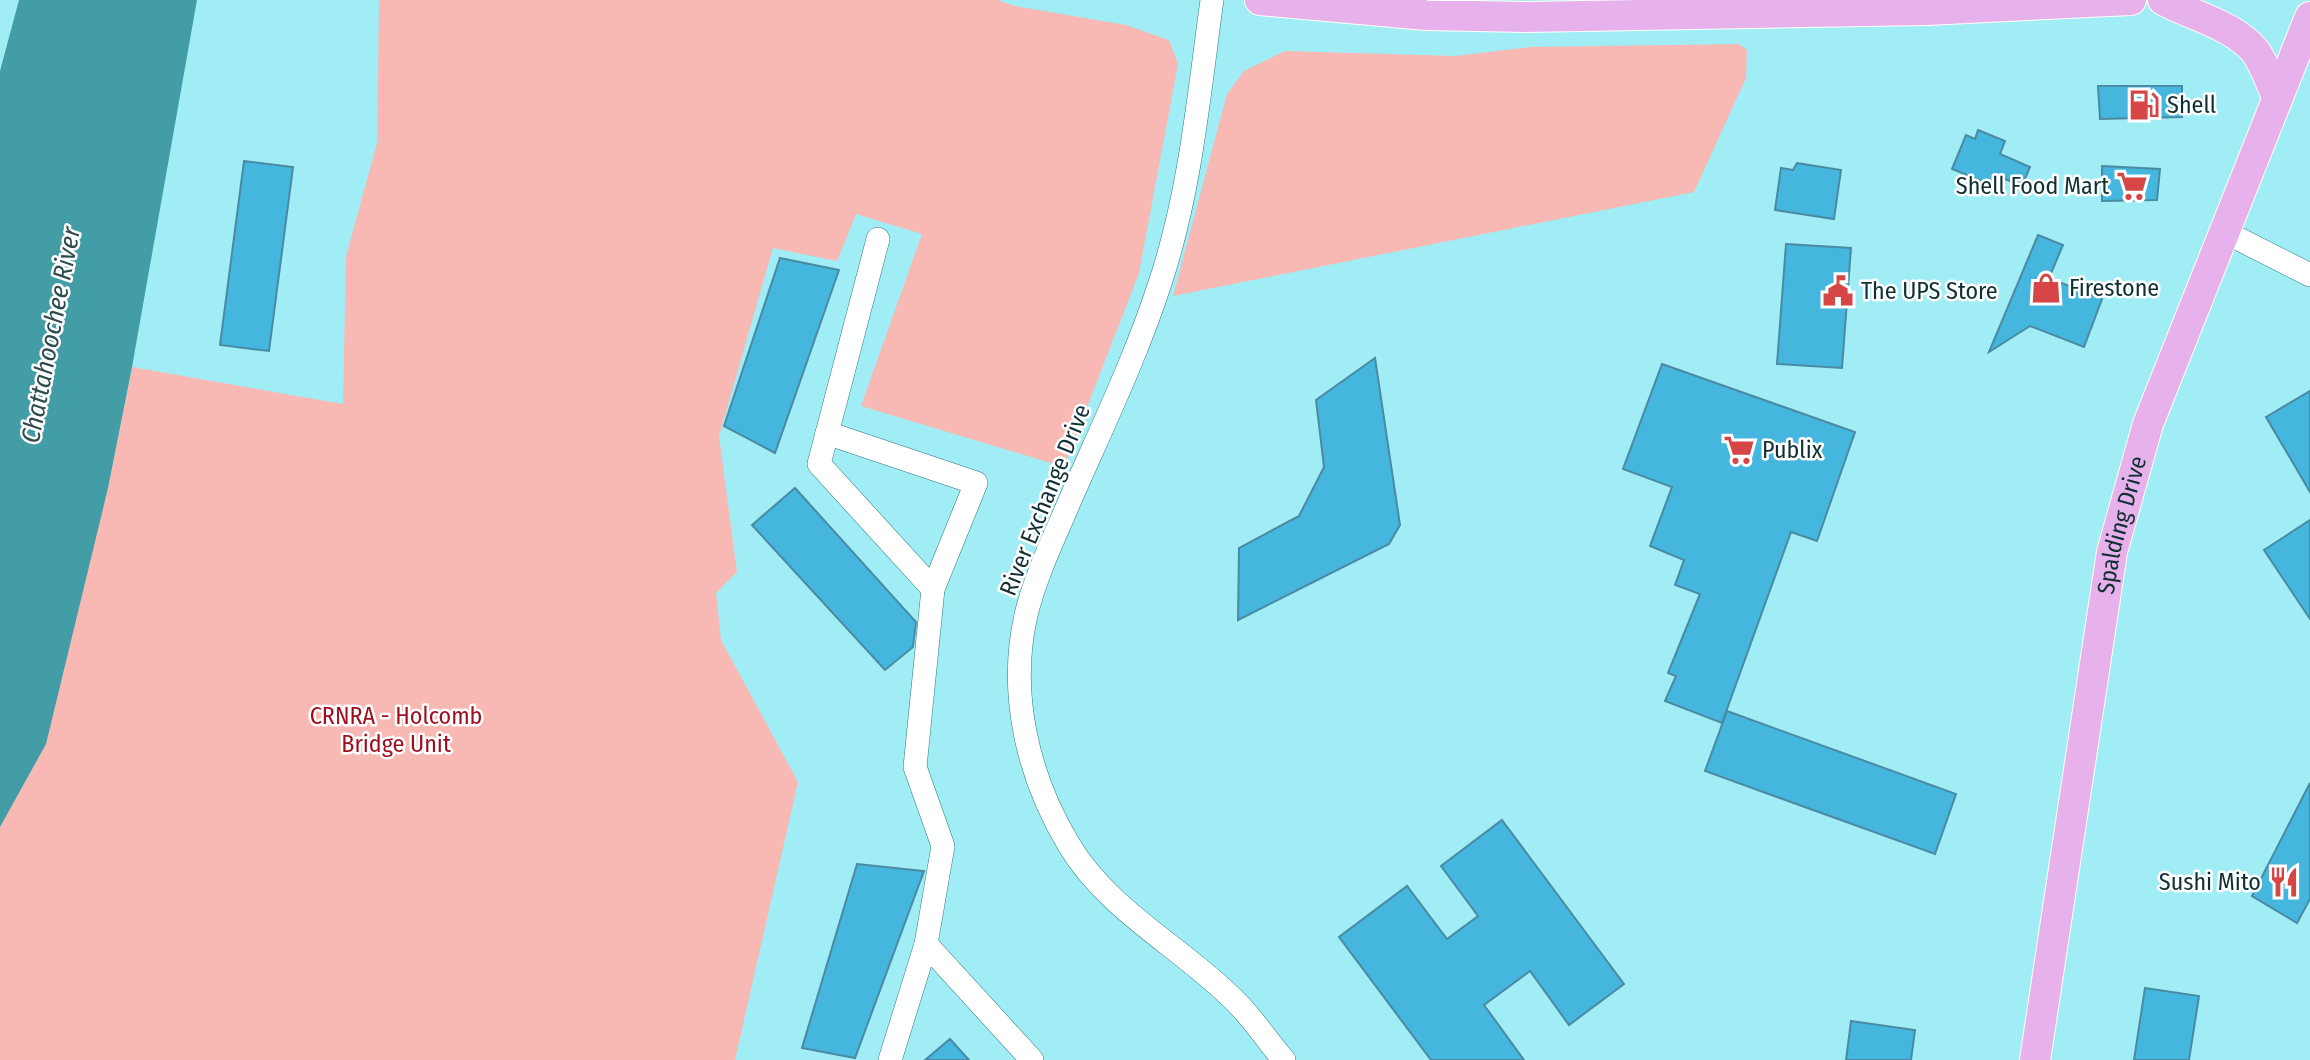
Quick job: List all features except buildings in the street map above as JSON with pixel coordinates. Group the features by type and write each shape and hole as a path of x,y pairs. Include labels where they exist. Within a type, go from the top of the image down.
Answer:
{"main road":[{"path":"1260,0 1426,15 1526,17 1940,9 2131,0"},
{"path":"2164,0 2190,14 2232,30 2256,52 2277,96"},
{"name":"Spalding Drive","path":"2035,1060 2112,552 2148,424 2310,17"}],"street":[{"name":"River Exchange Drive","path":"1212,0 1186,185 1163,275 1138,344 1041,568 1026,617 1020,664 1021,711 1034,770 1048,807 1071,848 1103,889 1238,1004 1276,1057"},
{"path":"2223,231 2310,275"},
{"path":"878,240 819,464 933,589"},
{"path":"827,433 976,483 933,589 915,767 943,846 926,944 890,1060"},
{"path":"926,944 1032,1060"}],"green space":[{"name":"CRNRA - Holcomb Bridge Unit","path":"379,0 997,0 1015,6 1126,25 1169,40 1178,64 1139,273 1064,467 861,406 922,234 856,214 837,261 773,248 719,436 737,572 716,593 721,640 798,782 735,1060 0,1060 0,816 108,488 132,367 343,404 346,256 377,143"},
{"path":"1739,44 1747,50 1746,78 1694,192 1173,296 1227,94 1244,71 1285,51 1455,56 1530,47"}],"water":[{"name":"Chattahoochee River","path":"19,0 197,0 108,488 46,744 0,827 0,71"}],"place":[{"name":"Shell","path":"2144,105"},
{"name":"Shell Food Mart","path":"2132,186"},
{"name":"Firestone","path":"2046,288"},
{"name":"The UPS Store","path":"1838,291"},
{"name":"Publix","path":"1739,450"},
{"name":"Sushi Mito","path":"2284,882"}]}
